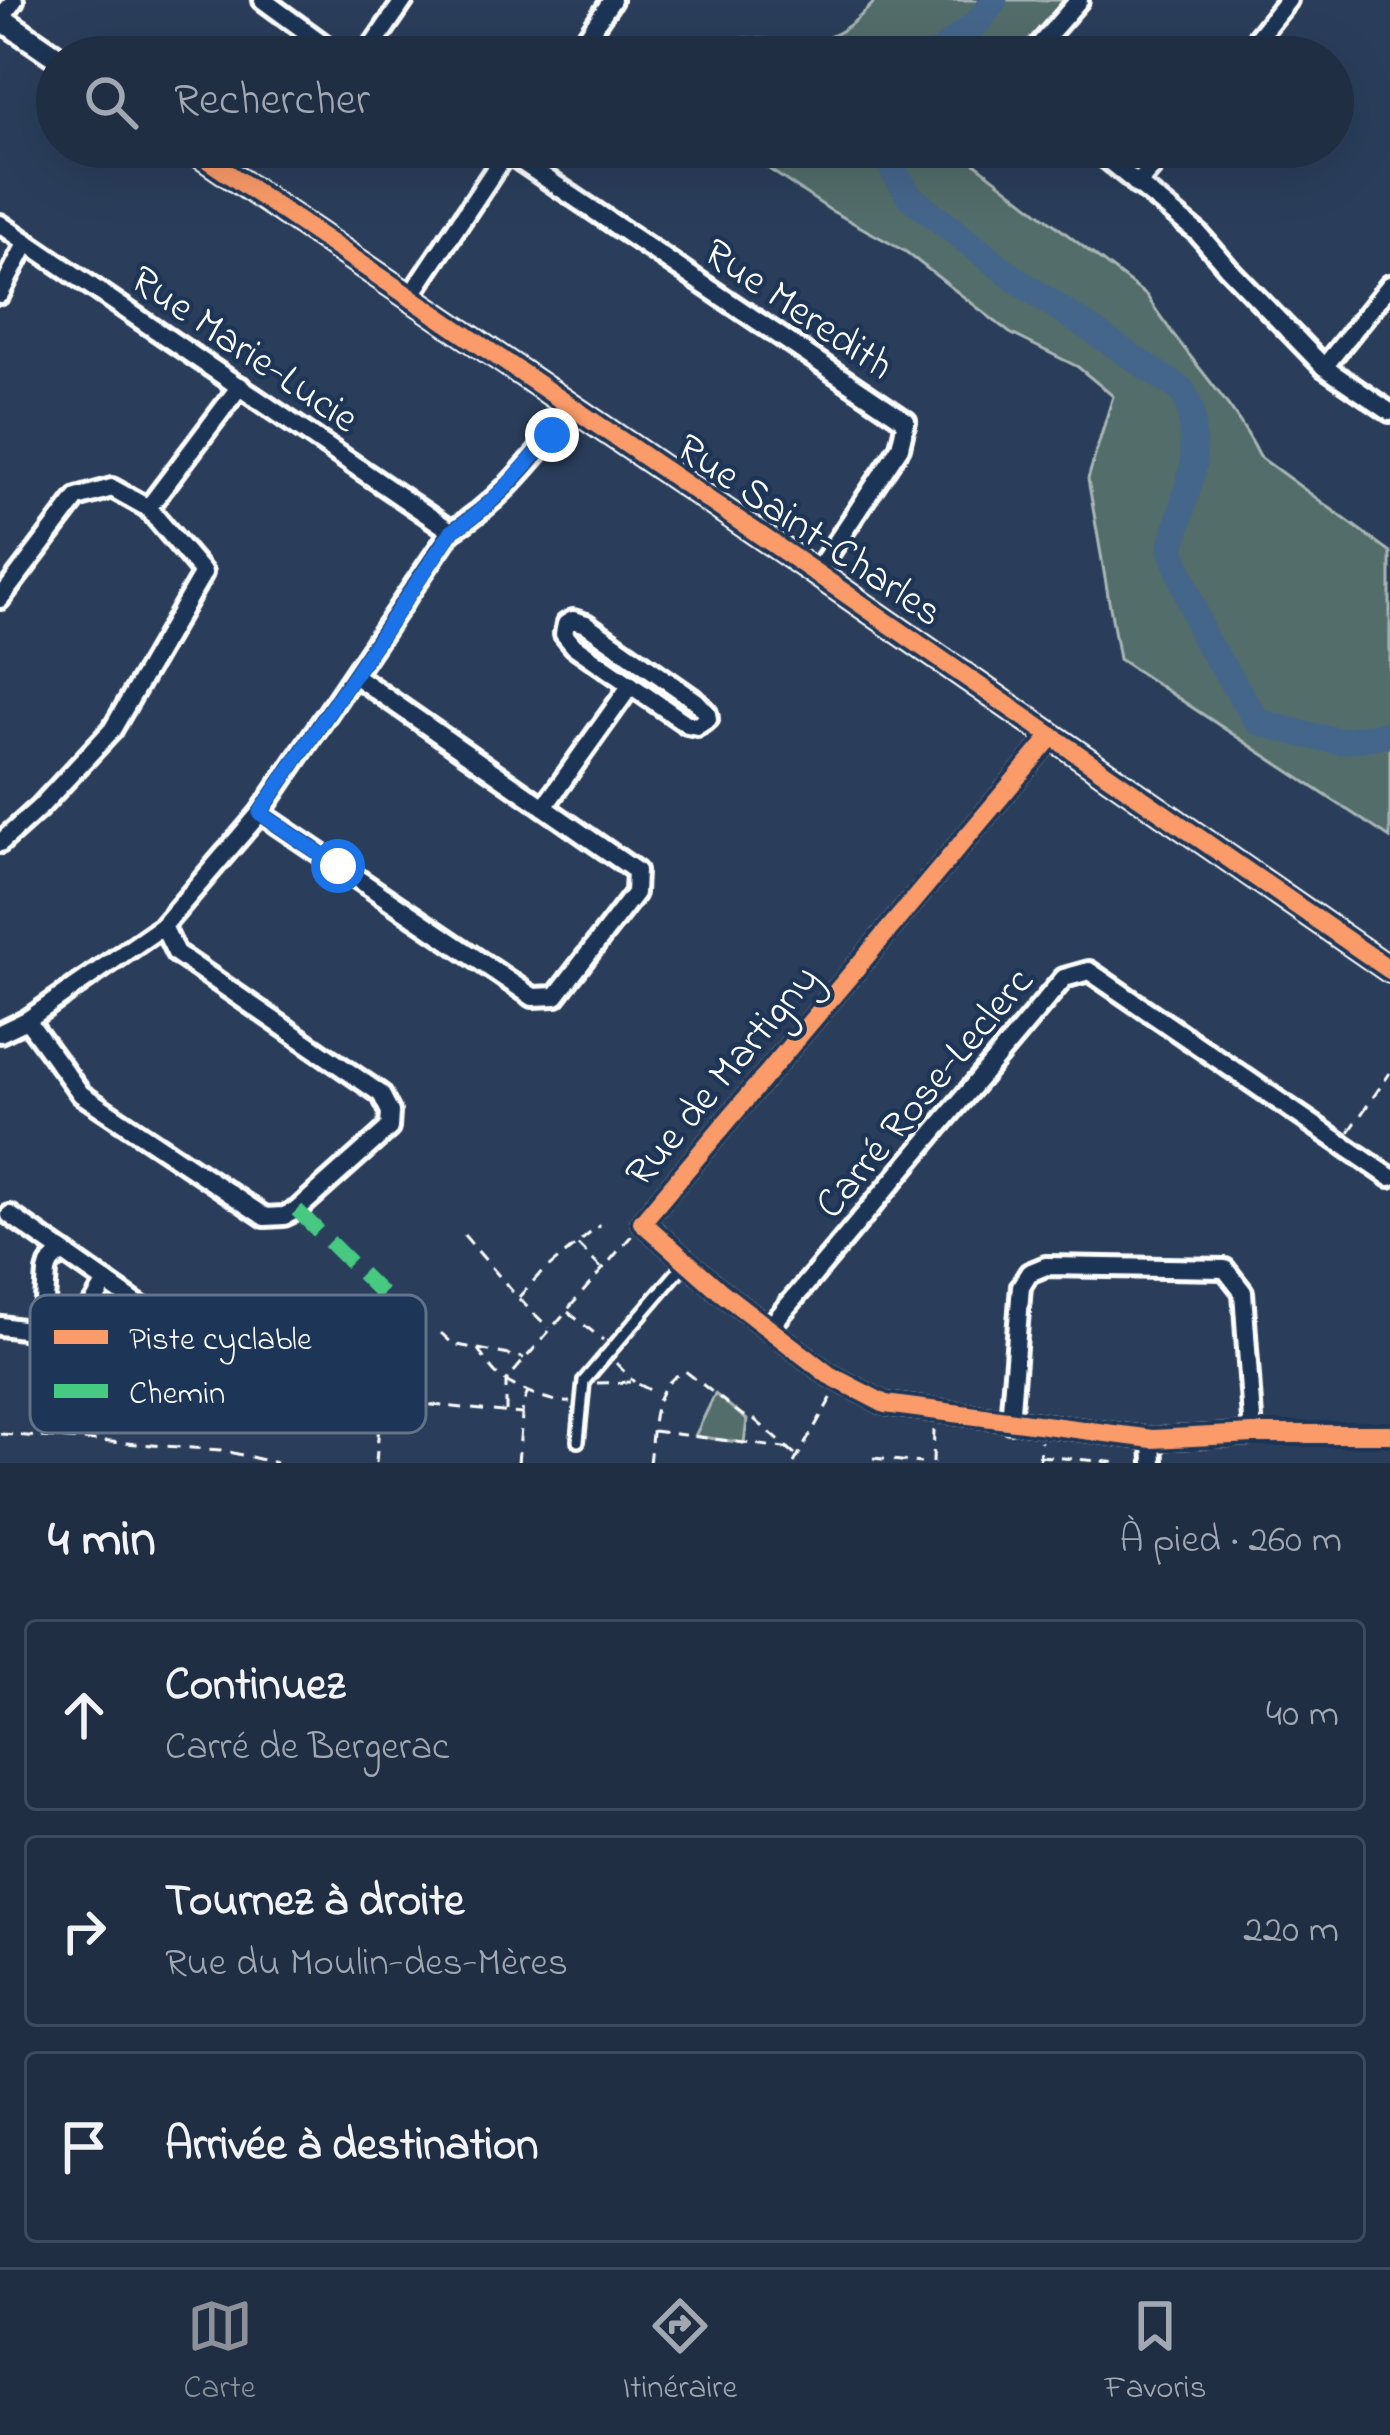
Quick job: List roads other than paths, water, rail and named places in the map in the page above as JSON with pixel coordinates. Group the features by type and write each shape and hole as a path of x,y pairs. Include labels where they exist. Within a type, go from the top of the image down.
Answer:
{"street":[{"path":"14,0 0,19 36,43"},
{"path":"263,0 312,36"},
{"path":"379,36 404,0"},
{"path":"587,36 612,0"},
{"path":"1047,36 1079,0"},
{"path":"1259,36 1288,0"},
{"name":"Rue Saint-Charles","path":"220,168 1390,970"},
{"path":"410,297 491,168"},
{"name":"Rue Meredith","path":"531,168 906,421 900,447 816,573"},
{"path":"1117,168 1198,233 1324,367 1390,412"},
{"path":"1137,185 1151,168"},
{"name":"Rue Marie-Lucie","path":"0,224 452,531"},
{"path":"0,294 27,242"},
{"path":"1324,367 1390,285"},
{"path":"148,508 240,386"},
{"path":"0,1034 163,926 260,813 452,531 480,514 509,485 573,410"},
{"path":"0,599 77,498 112,488 148,508 203,573 112,730 0,843"},
{"path":"573,620 586,624 696,701 708,719 697,726 687,724 631,685 567,640 563,634 566,624 573,620"},
{"path":"260,813 533,997 556,996 635,893 636,871 355,675"},
{"path":"544,807 631,685"},
{"name":"Rue de Martigny","path":"1051,737 643,1222 769,1328 841,1382 885,1404 1152,1439 1390,1434"},
{"path":"27,1020 82,1094 265,1217 297,1210 389,1128 390,1112 381,1094 176,952 163,926"},
{"name":"Carré Rose-Leclerc","path":"769,1328 1064,978 1089,971 1390,1177"},
{"path":"10,1215 125,1295"},
{"path":"47,1295 49,1265 62,1252"},
{"path":"1010,1422 1021,1286 1029,1273 1046,1266 1225,1269 1243,1292 1253,1434"},
{"path":"97,1295 106,1282"},
{"path":"0,1326 30,1329"},
{"path":"1152,1439 1153,1463"}],"lane":[{"path":"578,1441 584,1382 687,1261"}],"waterway":[{"path":"961,36 994,0"},
{"path":"892,168 910,197 1018,281 1183,391 1191,411 1194,464 1171,549 1204,638 1258,722 1340,741 1390,734"}]}
